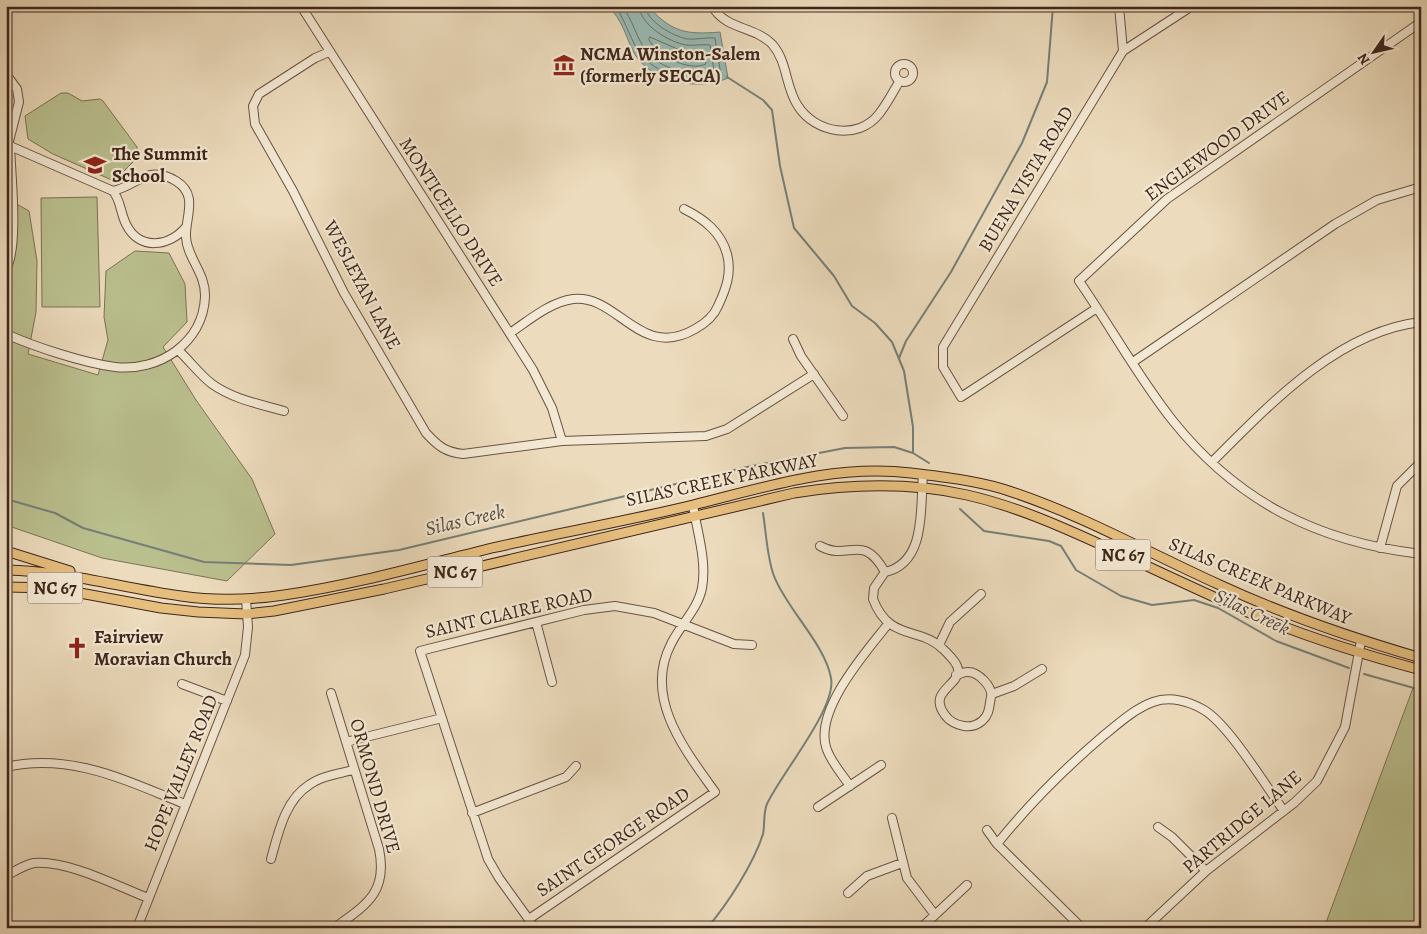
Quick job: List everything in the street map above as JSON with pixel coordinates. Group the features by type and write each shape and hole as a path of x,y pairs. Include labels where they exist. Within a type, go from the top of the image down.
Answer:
{"main road":[{"name":"SILAS CREEK PARKWAY","path":"6,570 26,570 94,579 185,597 246,599 325,588 598,524 693,505 761,486 824,474 855,471 923,475 998,488 1033,500 1248,598 1362,642 1421,658"},
{"name":"SILAS CREEK PARKWAY","path":"6,587 53,588 161,608 246,614 311,605 794,493 836,486 880,485 966,495 1025,512 1248,612 1360,654 1421,670"},
{"name":"NC 67","path":"6,551 94,579"}],"street":[{"name":"MONTICELLO DRIVE","path":"301,6 510,333 552,408 562,441"},
{"path":"712,6 721,18 736,27 760,36 770,43 779,54 798,106 806,118 820,126 834,131 849,130 868,124 879,115 899,82"},
{"path":"1119,6 1122,51"},
{"name":"BUENA VISTA ROAD","path":"1097,308 961,397 943,367 943,347 1122,51 1192,6"},
{"name":"ENGLEWOOD DRIVE","path":"1097,308 1079,282 1167,199 1421,22"},
{"name":"WESLEYAN LANE","path":"329,52 315,58 259,94 253,106 255,124 297,199 344,293 426,433 439,448 450,453 463,454 562,441 706,436 727,430 794,385 814,374"},
{"path":"6,74 17,89 19,102 8,148 12,240 10,260 6,270"},
{"path":"8,148 113,191 120,202 122,215 129,229 145,242 155,244 166,242 178,236 186,227"},
{"path":"6,334 56,351 114,367 162,360 179,350 195,330 202,314 205,298 202,278 187,244 186,227 190,213 189,198 182,186 170,178 149,175 113,191"},
{"path":"1133,362 1335,224 1377,200 1421,187"},
{"path":"510,333 556,304 574,299 591,301 610,310 640,332 659,338 687,334 698,328 715,314 730,271 722,241 709,225 684,209"},
{"path":"1097,308 1172,419 1212,462 1258,500 1288,517 1342,538 1380,548 1421,554"},
{"path":"1212,462 1279,396 1338,353 1387,330 1421,322"},
{"path":"793,339 843,416"},
{"path":"179,350 197,370 222,390 237,398 284,411"},
{"path":"1380,548 1397,486 1421,462"},
{"path":"923,475 919,532 915,546 899,566 894,570 885,572 876,583 873,594 876,605 888,624 939,645 956,664 956,675 940,698 943,712 951,721 964,726 978,724 989,711 992,694 980,676 968,672 956,675"},
{"path":"684,624 701,590 704,574 693,505"},
{"path":"820,546 832,550 867,550 874,555 885,572"},
{"path":"939,645 950,622 981,594"},
{"name":"HOPE VALLEY ROAD","path":"137,928 185,804 228,702 244,655 248,627 246,599"},
{"name":"SAINT CLAIRE ROAD","path":"536,928 492,866 472,813 420,650 584,610 615,606 644,609 734,644 752,645"},
{"path":"536,622 552,682"},
{"name":"SAINT GEORGE ROAD","path":"529,919 715,792 672,727 665,708 663,679 666,657 672,641 684,624"},
{"path":"850,786 827,750 825,731 843,682 888,624"},
{"name":"PARTRIDGE LANE","path":"1145,928 1206,871 1284,811 1317,781 1342,736 1362,642"},
{"path":"992,694 1014,686 1042,669"},
{"path":"182,684 228,702"},
{"name":"ORMOND DRIVE","path":"331,693 353,770 379,849 382,878 378,889 365,904 334,928"},
{"path":"996,844 1031,802 1079,756 1130,715 1162,700 1190,704 1212,717 1238,747 1284,811"},
{"path":"346,742 442,718"},
{"path":"6,767 48,761 77,765 118,777 185,804"},
{"path":"818,807 881,765"},
{"path":"472,813 566,776 576,766"},
{"path":"271,859 278,832 288,811 302,790 317,780 353,770"},
{"path":"892,818 907,878 935,915"},
{"path":"1158,827 1172,837 1206,871"},
{"path":"988,830 996,844 1082,928"},
{"path":"848,893 867,876 902,863"},
{"path":"6,876 31,864 45,864 92,876 148,898"},
{"path":"921,928 967,885"}],"green space":[{"path":"61,93 68,93 82,101 100,99 103,101 137,147 138,157 114,181 53,154 28,139 25,116"},
{"path":"97,197 100,307 42,307 41,198"},
{"path":"6,198 29,211 37,261 36,312 28,354 98,375 108,340 104,317 106,271 135,251 169,253 185,284 187,322 163,347 196,400 252,479 275,534 227,581 102,558 6,525"},
{"path":"1413,688 1421,689 1421,928 1324,928"}],"water":[{"path":"607,6 648,6 664,21 680,30 698,33 720,32 728,78 717,82 691,84 678,82 654,73 636,56 621,23"}],"waterway":[{"path":"899,358 906,341 951,272 1022,143 1047,82 1053,6"},
{"path":"727,77 763,100 772,110 780,166 794,228 834,276 852,306 875,323 892,342 904,371 913,427 913,453"},
{"name":"Silas Creek","path":"6,499 55,513 83,528 204,562 291,565 399,550 747,467 845,448 894,447 913,453 929,463"},
{"name":"Silas Creek","path":"960,509 984,531 1049,541 1061,546 1076,570 1121,596 1152,605 1194,600 1218,608 1276,641 1349,668"},
{"path":"707,928 723,908 747,870 763,834 767,804 817,723 831,691 831,678 821,652 787,601 774,576 768,553 763,513"},
{"name":"Silas Creek","path":"1364,674 1421,690"}],"place":[{"name":"NCMA Winston-Salem (formerly SECCA)","path":"564,65"},
{"name":"The Summit School","path":"95,165"},
{"name":"Fairview Moravian Church","path":"77,648"}]}
